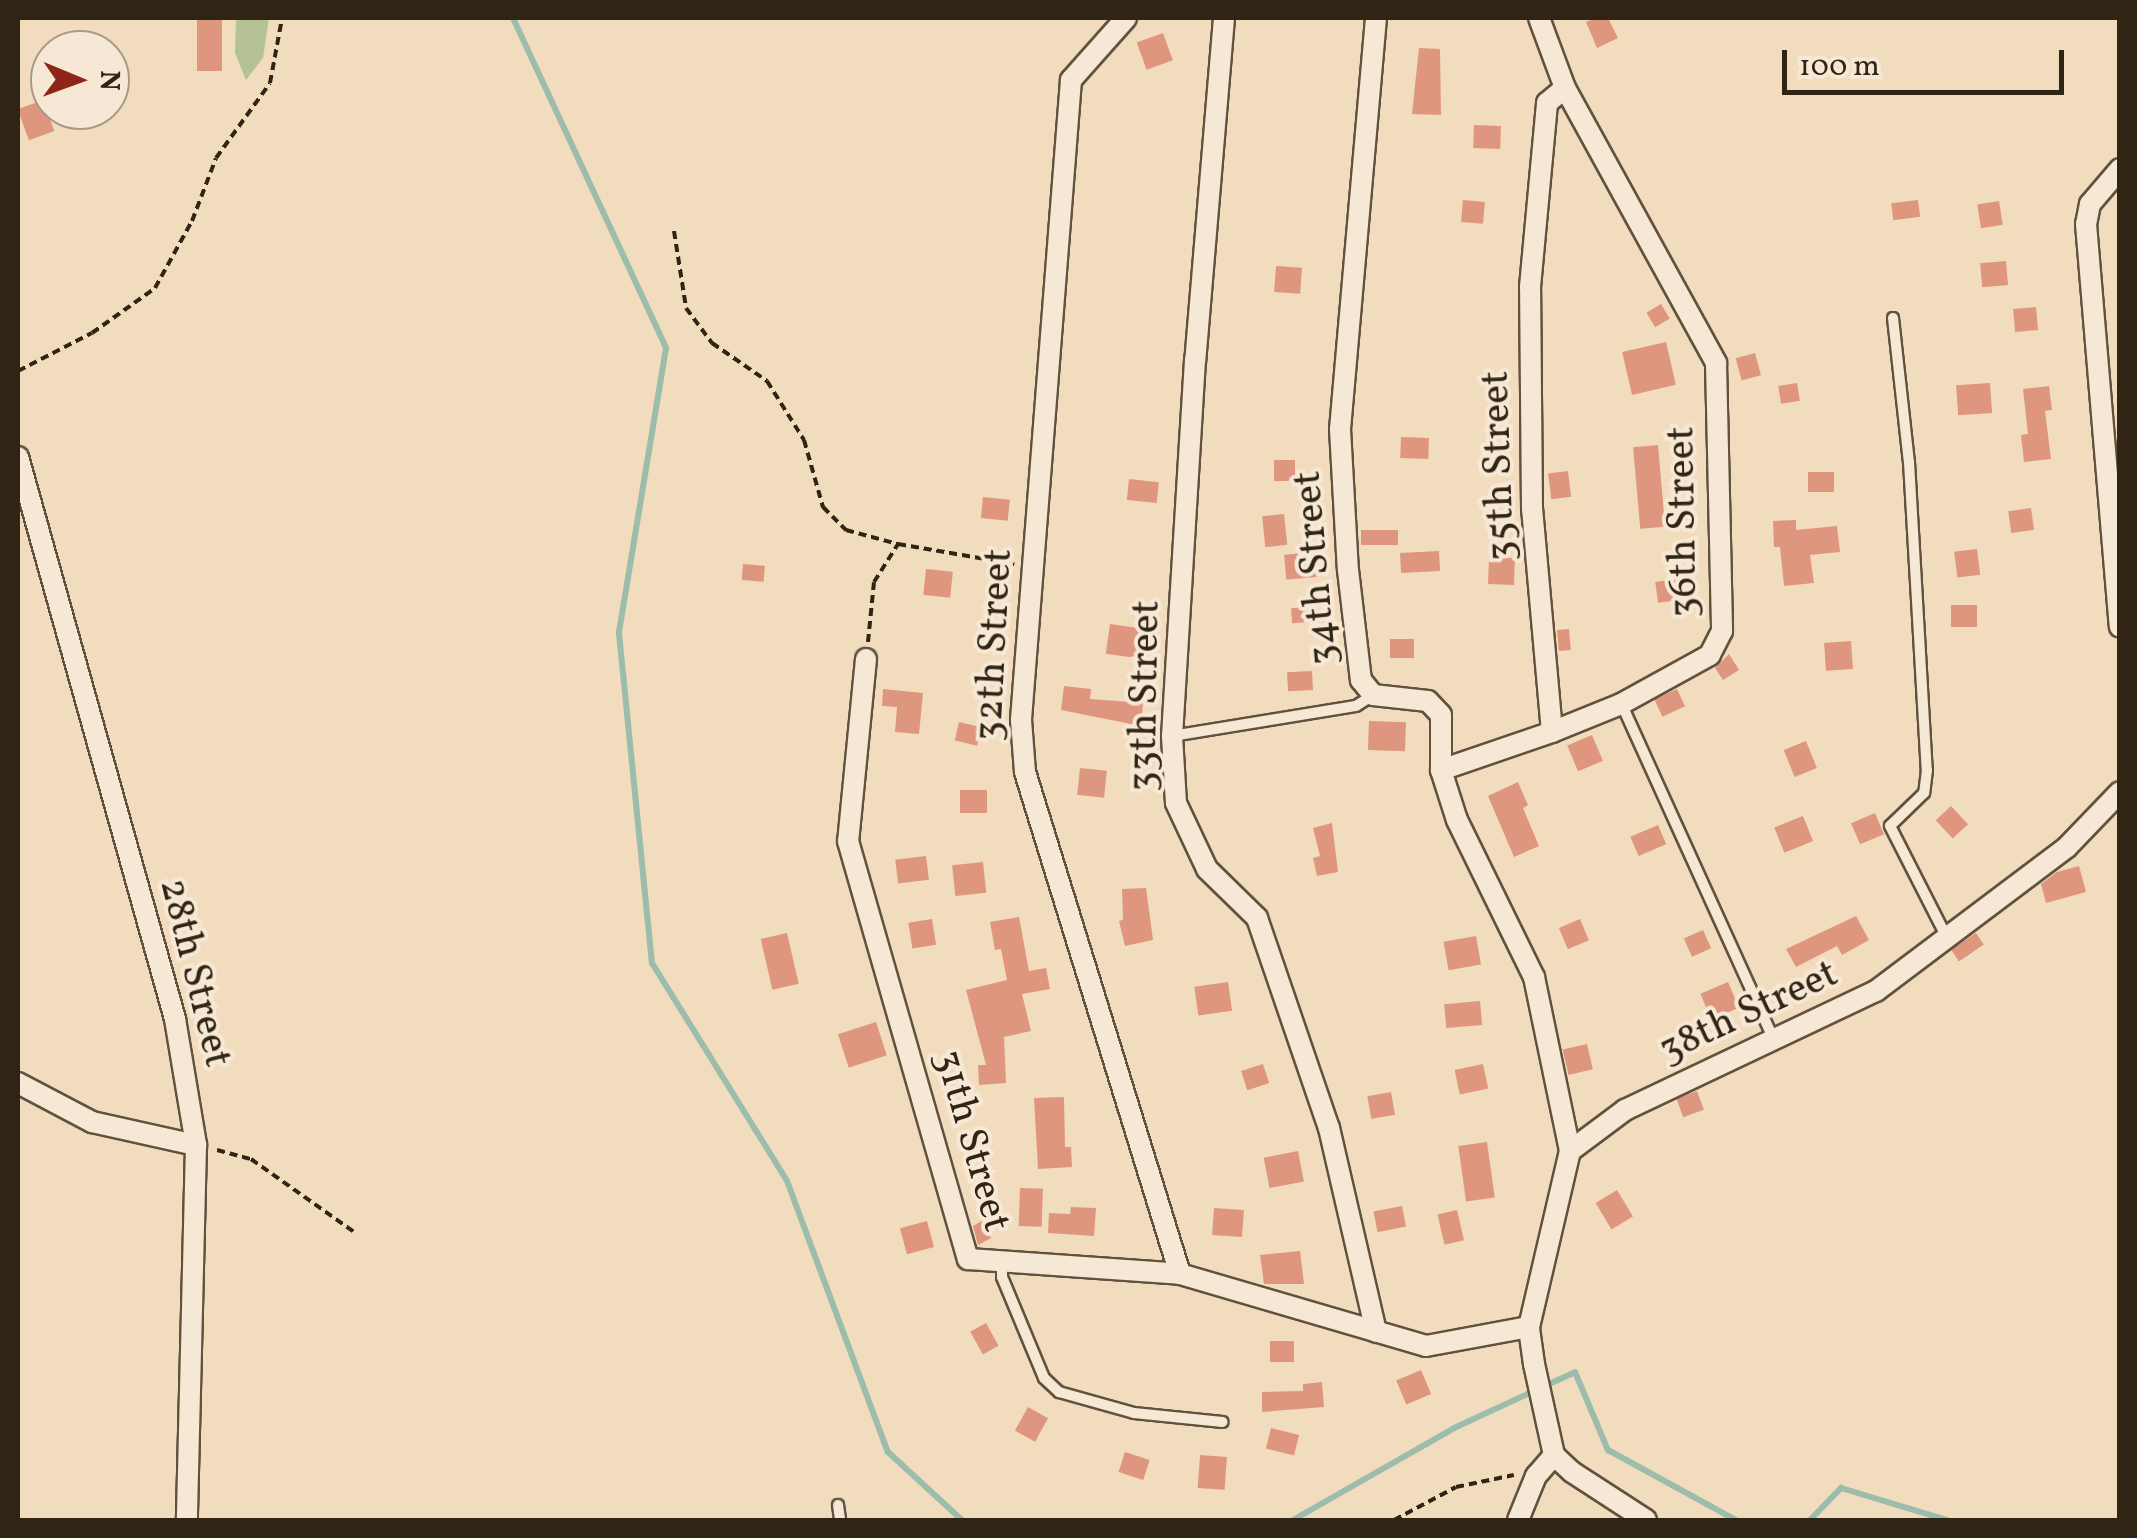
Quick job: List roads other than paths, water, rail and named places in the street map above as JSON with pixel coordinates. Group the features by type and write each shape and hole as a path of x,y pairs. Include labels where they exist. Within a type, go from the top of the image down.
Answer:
{"street":[{"name":"32th Street","path":"1126,18 1071,80 1021,720 1025,772 1180,1274"},
{"name":"33th Street","path":"1224,18 1195,360 1172,736 1176,803 1207,869 1256,918 1329,1128 1376,1332"},
{"name":"34th Street","path":"1376,18 1340,429 1348,570 1361,680 1373,695 1428,701 1440,715 1440,770 1457,820 1534,977 1570,1152"},
{"name":"36th Street","path":"1539,18 1565,88 1716,363 1722,631 1710,655 1621,704 1552,732"},
{"name":"35th Street","path":"1552,732 1532,509 1530,286 1547,103 1565,88"},
{"path":"2120,169 2090,204 2086,224 2120,627"},
{"name":"28th Street","path":"18,457 175,1019 196,1145 188,1520"},
{"name":"31th Street","path":"866,659 848,841 968,1259 1180,1274 1426,1346 1529,1327"},
{"path":"1440,770 1552,732"},
{"name":"38th Street","path":"1570,1152 1624,1110 1876,991 2067,848 2120,792"},
{"path":"18,1083 92,1122 196,1145"},
{"path":"1570,1152 1529,1327 1534,1364 1554,1454 1572,1472 1646,1520"},
{"path":"1518,1520 1536,1476 1554,1454"}],"lane":[{"path":"1893,318 1910,462 1927,770 1924,793 1890,826 1948,940"},
{"path":"1172,736 1356,706 1373,695"},
{"path":"1621,704 1774,1040"},
{"path":"1002,1261 1002,1277 1044,1378 1059,1392 1134,1412 1223,1422"},
{"path":"838,1505 840,1520"}],"waterway":[{"path":"513,18 666,348 619,633 652,963 787,1181 888,1452 962,1520"},
{"path":"1293,1520 1454,1428 1575,1372 1608,1450 1736,1520"},
{"path":"1810,1520 1841,1488 1947,1520"}]}
